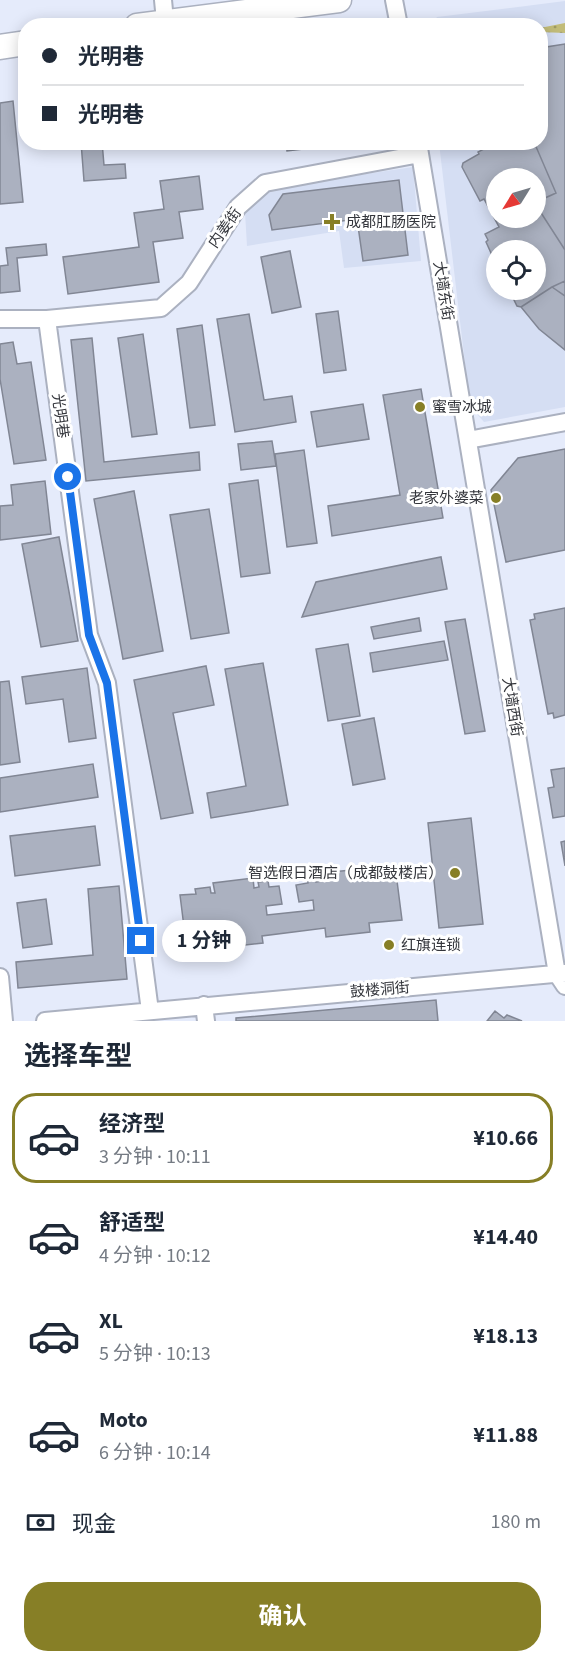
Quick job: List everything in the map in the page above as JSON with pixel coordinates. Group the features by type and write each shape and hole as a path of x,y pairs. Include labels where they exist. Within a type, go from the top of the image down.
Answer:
{"main road":[{"path":"150,18 164,10 339,0"},
{"path":"0,47 18,44"}],"street":[{"path":"394,0 397,18"},
{"name":"内姜街","path":"0,319 47,319 161,308 189,283 238,207 265,183 410,150"},
{"name":"大墙东街","path":"419,150 468,440"},
{"name":"光明巷","path":"47,319 89,635 107,683 150,1011"},
{"path":"468,440 565,422"},
{"name":"大墙西街","path":"468,440 562,977"},
{"path":"0,977 4,1021"},
{"name":"鼓楼洞街","path":"45,1021 150,1011 205,1013 562,977"}],"shaded area":[{"path":"565,1 565,407 484,422 470,406 440,150 548,150 548,18 436,18"},
{"path":"565,23 565,33 548,32 548,26"},
{"name":"成都肛肠医院","path":"413,167 421,261 344,268 339,231 247,246 245,212 270,188"}],"building":[{"path":"565,44 565,250 546,221 546,198 556,193 537,150 548,150 548,47"},
{"path":"13,101 23,202 0,204 0,103"},
{"path":"82,150 103,150 104,165 125,164 126,178 84,181"},
{"path":"482,150 537,150 545,168 486,168 486,203 484,199 480,201 462,167 463,163 479,154 478,152"},
{"path":"546,170 556,193 546,198"},
{"path":"199,176 203,209 179,212 183,238 153,242 159,282 68,294 63,257 139,247 134,213 164,209 160,181"},
{"name":"成都肛肠医院","path":"399,180 408,255 363,261 357,219 272,230 269,215 283,194"},
{"path":"546,221 565,250 565,281 546,291 546,240 488,240 485,234 497,228 546,228"},
{"path":"46,244 47,255 17,258 20,291 0,293 0,266 8,265 6,248"},
{"path":"290,251 301,307 272,313 261,257"},
{"path":"565,281 565,350 539,329 521,307 532,300 546,300 546,291"},
{"path":"565,281 565,296 552,287"},
{"path":"514,300 532,300 521,307 517,306"},
{"path":"338,311 346,370 324,373 316,314"},
{"path":"249,314 264,400 292,396 296,422 235,432 217,319"},
{"path":"202,325 215,425 190,428 177,329"},
{"path":"143,334 157,434 132,437 118,338"},
{"path":"92,338 104,462 199,452 200,470 86,481 71,340"},
{"path":"13,342 17,364 31,362 46,460 14,464 0,379 0,344"},
{"path":"421,389 443,518 332,536 328,506 400,495 383,395"},
{"path":"363,404 369,439 317,447 311,412"},
{"path":"272,441 276,466 241,470 238,444"},
{"path":"565,449 565,550 506,562 491,490 518,458"},
{"path":"304,450 317,543 287,547 275,454"},
{"path":"258,480 270,573 241,577 229,484"},
{"path":"45,481 51,534 0,540 0,506 13,505 11,485"},
{"path":"134,491 163,651 123,659 94,499"},
{"path":"209,509 229,633 191,639 170,515"},
{"path":"59,537 78,641 41,647 22,544"},
{"path":"441,557 447,589 302,617 316,582"},
{"path":"565,608 565,715 554,718 553,713 548,714 530,620 535,619 534,614"},
{"path":"419,618 421,631 374,639 371,627"},
{"path":"465,619 485,731 465,734 445,622"},
{"path":"444,641 448,660 373,672 370,653"},
{"path":"348,644 360,716 328,721 316,649"},
{"path":"263,663 288,805 211,818 207,793 246,786 225,669"},
{"path":"206,666 214,705 173,713 193,813 161,819 134,680"},
{"path":"87,668 96,738 69,742 63,699 26,704 22,677"},
{"path":"9,681 20,762 0,765 0,682"},
{"path":"374,718 385,779 353,785 342,724"},
{"path":"93,764 98,797 0,812 0,778"},
{"path":"565,768 565,816 553,818 548,788 554,787 551,770"},
{"name":"智选假日酒店（成都鼓楼店）","path":"471,818 483,924 439,928 428,823"},
{"path":"95,826 100,865 15,876 10,836"},
{"path":"565,841 565,866 561,842"},
{"path":"362,869 363,876 368,876 368,870 380,869 381,875 396,873 402,920 369,923 370,932 326,937 325,928 262,936 263,943 219,948 218,939 186,943 180,895 196,894 195,889 210,887 211,893 215,893 213,883 253,878 254,888 259,887 258,882 268,881 269,887 279,886 282,904 266,906 267,915 314,910 313,900 299,902 296,885 308,883 307,877 316,876 316,882 322,881 321,873"},
{"path":"119,886 127,979 18,988 16,962 93,955 88,889"},
{"path":"46,899 52,944 23,948 17,903"},
{"path":"436,1000 438,1021 236,1021 236,1018"},
{"path":"495,1011 504,1018 507,1015 522,1021 487,1021"}],"place":[{"name":"成都肛肠医院","path":"332,222"},
{"name":"蜜雪冰城","path":"420,407"},
{"name":"老家外婆菜","path":"496,498"},
{"name":"智选假日酒店（成都鼓楼店）","path":"455,873"},
{"name":"红旗连锁","path":"389,945"}],"route":[{"path":"68,477 89,635 107,683 141,941"}]}
